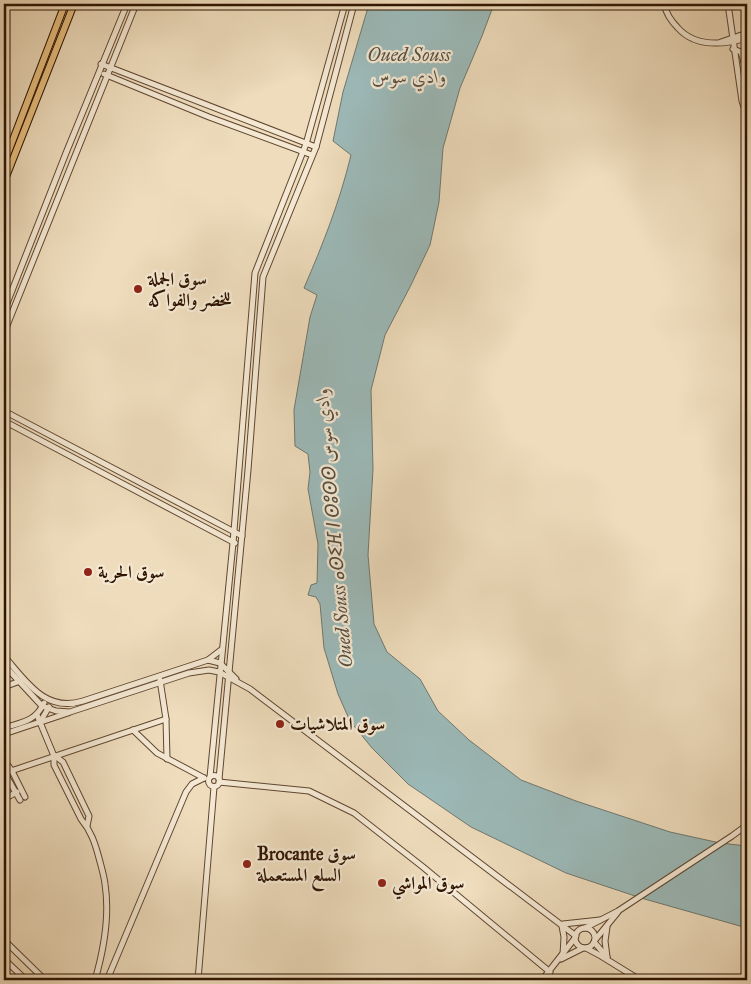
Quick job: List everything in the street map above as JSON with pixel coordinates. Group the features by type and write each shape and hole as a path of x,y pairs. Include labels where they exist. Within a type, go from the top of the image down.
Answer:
{"main road":[{"path":"4,163 65,4"},
{"path":"4,182 74,4"}],"street":[{"path":"4,311 127,4"},
{"path":"4,332 109,67 136,4"},
{"path":"214,787 209,784 208,778 232,543 255,272 304,152 345,4"},
{"path":"198,980 214,787 218,785 219,780 227,677 242,536 263,277 316,147 354,4"},
{"path":"664,4 673,23 686,37 706,43 733,43 747,38"},
{"path":"729,4 733,43 747,115"},
{"path":"733,43 747,33"},
{"path":"733,43 741,52 747,72"},
{"path":"102,64 316,147"},
{"path":"99,72 209,117 312,155"},
{"path":"4,411 242,536"},
{"path":"4,421 232,543 241,545"},
{"path":"68,455 69,446"},
{"path":"68,455 75,449"},
{"path":"4,734 160,679 208,660 221,650"},
{"path":"4,656 45,707 70,712"},
{"path":"208,660 220,663 239,682 561,924 576,937 578,945 615,964 640,980"},
{"path":"4,664 48,701 65,705 160,679 209,670 219,672 239,682"},
{"path":"160,679 166,719 167,759"},
{"path":"4,687 22,680"},
{"path":"40,722 48,701"},
{"path":"4,728 30,719 45,707"},
{"path":"37,715 54,756 54,765 81,819 94,840 106,884 107,917 101,959 95,980"},
{"path":"4,760 12,771 21,789 22,798 6,782 4,772 12,771 166,719"},
{"path":"133,730 157,753 208,778"},
{"path":"54,756 63,762 89,816 87,826"},
{"path":"107,980 186,792 192,784 215,776 219,780 309,791 354,813 424,867 550,972"},
{"path":"6,782 15,777"},
{"path":"4,799 21,789"},
{"path":"542,980 582,929 618,912 747,825"},
{"path":"561,957 591,947 618,912"},
{"path":"561,924 603,920"},
{"path":"561,924 593,932 595,941 615,964"},
{"path":"561,924 564,936 561,957"},
{"path":"607,926 605,941 607,957"},
{"path":"5,943 45,980"},
{"path":"4,959 26,980"}],"water":[{"name":"Oued Souss وادي سوس","path":"369,4 494,4 460,88 443,148 439,202 430,245 385,335 371,390 373,469 368,555 374,624 387,652 420,679 438,711 469,740 521,780 576,801 670,832 720,843 747,846 747,928 641,898 566,873 471,827 408,784 372,748 350,721 338,694 324,648 320,604 316,597 308,595 311,585 317,583 318,544 308,489 310,472 308,454 295,446 294,410 310,317 317,295 304,288 342,189 351,155 333,141 343,92"}],"place":[{"name":"سوق الجملة للخضر والفواكه","path":"138,289"},
{"name":"سوق الحرية","path":"88,572"},
{"name":"سوق المتلاشيات","path":"280,724"},
{"name":"Brocante سوق السلع المستعملة","path":"247,864"},
{"name":"سوق المواشي","path":"382,883"}],"water label":[{"name":"Oued Souss ⴰⵙⵉⴼ ⵏ ⵙⵓⵙⵙ وادي سوس","path":"333,528"}]}
